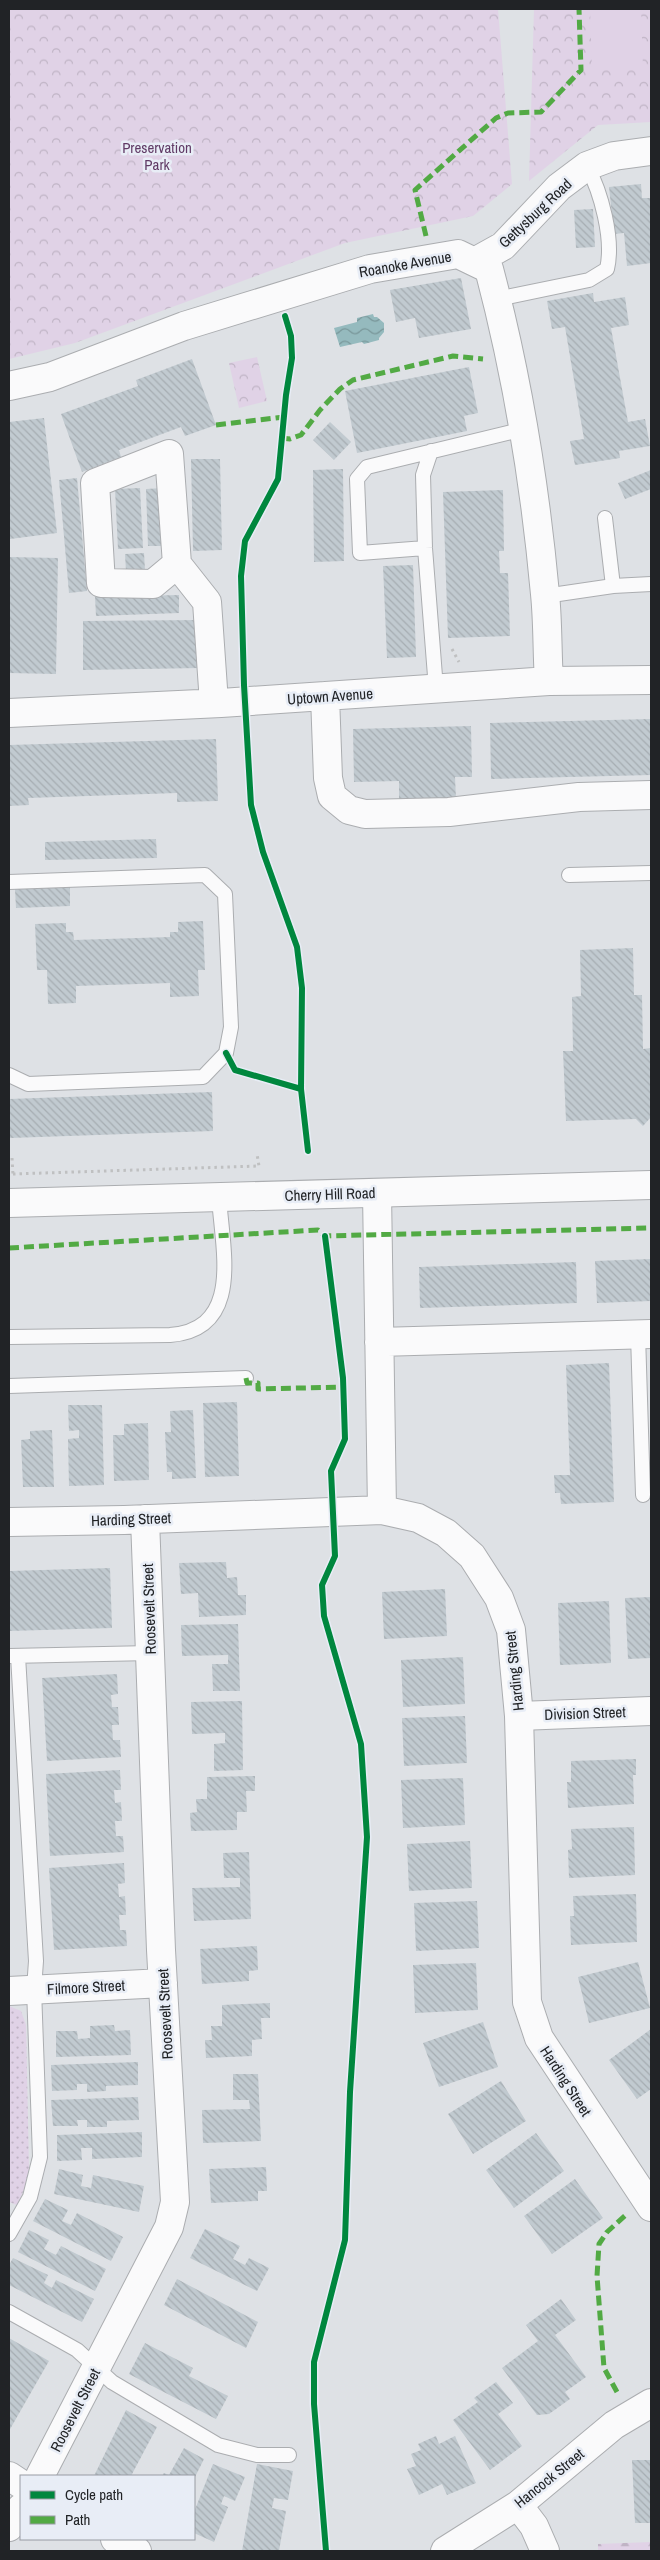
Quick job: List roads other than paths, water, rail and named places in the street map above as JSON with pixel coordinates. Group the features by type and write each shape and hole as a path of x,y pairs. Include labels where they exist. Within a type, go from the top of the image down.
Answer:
{"street":[{"name":"Gettysburg Road","path":"476,262 503,246 559,188 587,166 614,156 651,150"},
{"name":"Roanoke Avenue","path":"9,386 50,377 184,326 370,269 458,254 476,262"},
{"path":"476,262 489,269 524,429 545,596 549,681"},
{"path":"176,564 153,584 101,583 96,483 169,454 176,564 208,602 214,703"},
{"name":"Uptown Avenue","path":"9,713 214,703 549,681 651,680"},
{"path":"325,696 328,778 332,796 349,810 365,814 449,812 579,797 651,794"},
{"name":"Cherry Hill Road","path":"11,1192 219,1197 651,1185"},
{"path":"377,1193 382,1510"},
{"path":"379,1342 645,1335"},
{"name":"Harding Street","path":"9,1522 382,1510 418,1518 439,1529 472,1556 499,1598 511,1630 519,1716 527,2002 538,2038 651,2207"},
{"name":"Roosevelt Street","path":"41,2475 169,2227 175,2202 145,1519"},
{"name":"Division Street","path":"519,1716 651,1711"},
{"name":"Filmore Street","path":"21,1990 164,1983"},
{"name":"Hancock Street","path":"445,2551 518,2505 614,2425 651,2403"},
{"path":"9,2476 20,2483"},
{"path":"518,2505 534,2526 545,2551"},
{"path":"9,2527 20,2510"},
{"path":"117,2540 137,2551"}],"lane":[{"path":"497,299 589,280 606,269 610,256 603,210 598,187 587,166"},
{"path":"425,548 360,553 357,479 367,467 524,429"},
{"path":"431,451 423,476 425,548 436,689"},
{"path":"605,518 613,586"},
{"path":"545,596 613,586 651,584"},
{"path":"570,875 651,873"},
{"path":"9,882 205,874 225,894 232,1027 226,1053 203,1076 28,1084 9,1075"},
{"path":"9,1337 170,1335 196,1329 212,1317 220,1304 224,1282 219,1197"},
{"path":"643,1495 645,1335"},
{"path":"9,1386 246,1378"},
{"path":"9,2234 30,2197 40,2157 21,1990 36,1961 13,1656 151,1653"},
{"path":"9,2312 77,2350 112,2382 218,2445 257,2455 289,2455"}],"water":[{"path":"373,314 374,317 377,317 384,323 384,332 379,340 340,347 334,328 357,322 357,318"}],"park label":[{"name":"Preservation Park","path":"157,156"}]}
